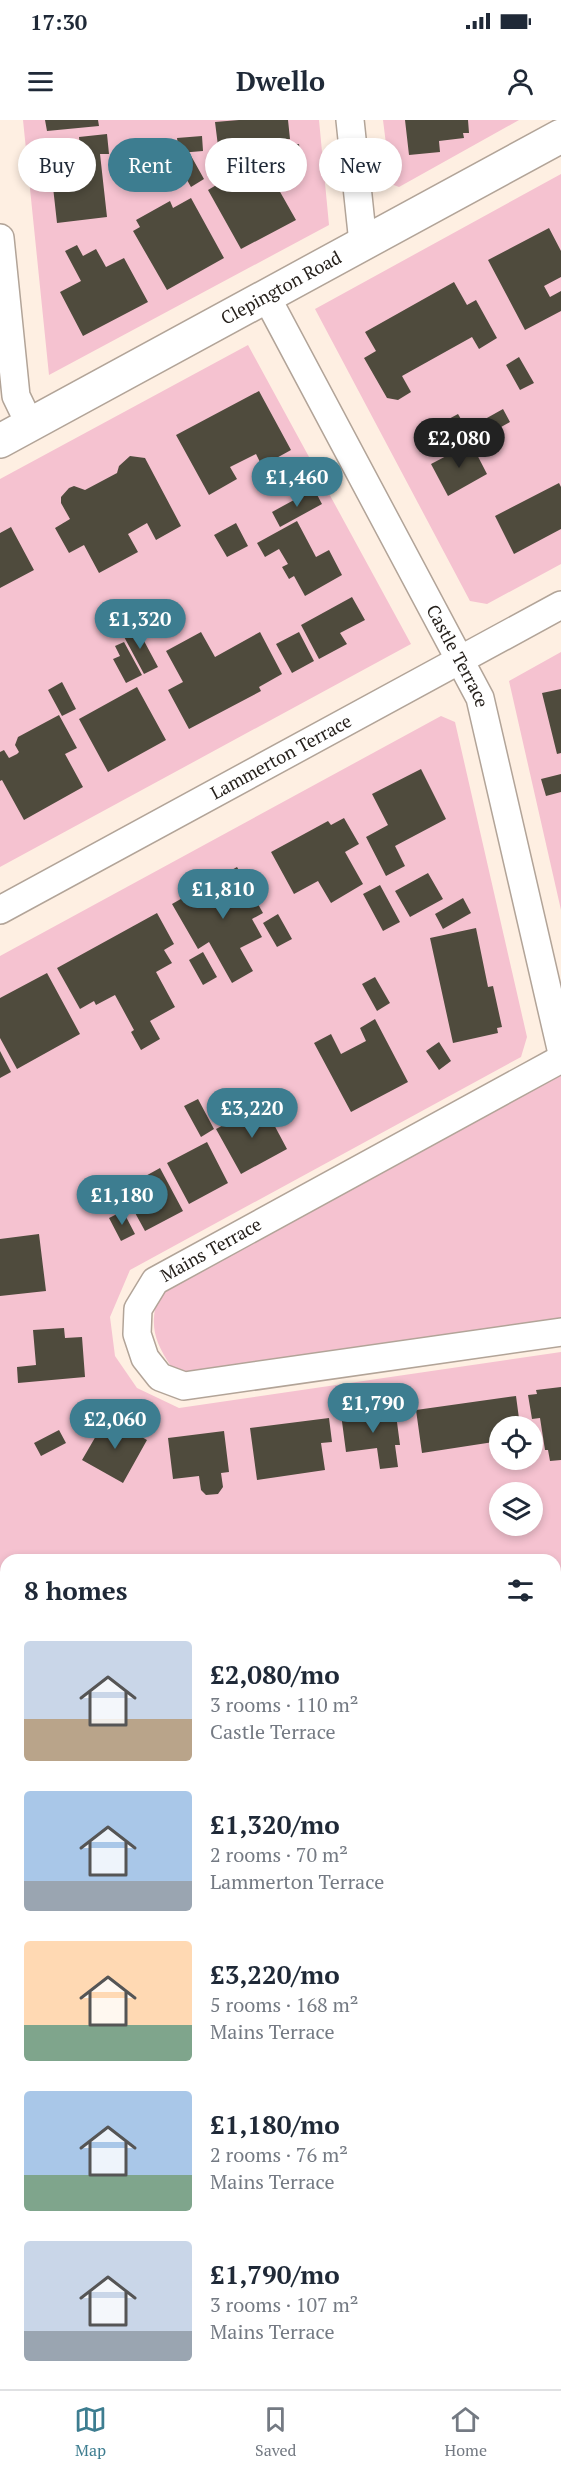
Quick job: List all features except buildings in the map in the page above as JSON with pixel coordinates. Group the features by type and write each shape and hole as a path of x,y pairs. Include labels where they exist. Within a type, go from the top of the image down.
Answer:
{"street":[{"path":"350,120 363,243"},
{"name":"Clepington Road","path":"0,441 561,136"},
{"path":"0,238 16,396 30,425"},
{"name":"Castle Terrace","path":"266,296 480,698 561,1049"},
{"name":"Lammerton Terrace","path":"0,910 561,605"},
{"name":"Mains Terrace","path":"561,1059 155,1281 138,1309 137,1334 146,1358 160,1377 184,1386 561,1332"}],"shaded area":[{"path":"23,120 319,120 319,192 326,192 329,225 49,375 30,192 96,192 96,138 25,138"},
{"path":"383,120 519,120 402,185 402,138 385,138"},
{"path":"561,174 561,564 487,604 470,601 315,309"},
{"path":"248,345 411,644 0,867 0,479"},
{"path":"561,652 561,910 509,681"},
{"path":"441,716 455,722 527,1037 521,1057 130,1270 110,1317 115,1356 137,1388 179,1408 561,1352 561,1554 0,1554 0,956"},
{"path":"561,1071 561,1321 194,1374 172,1368 160,1348 155,1331 154,1313 159,1290"}]}
